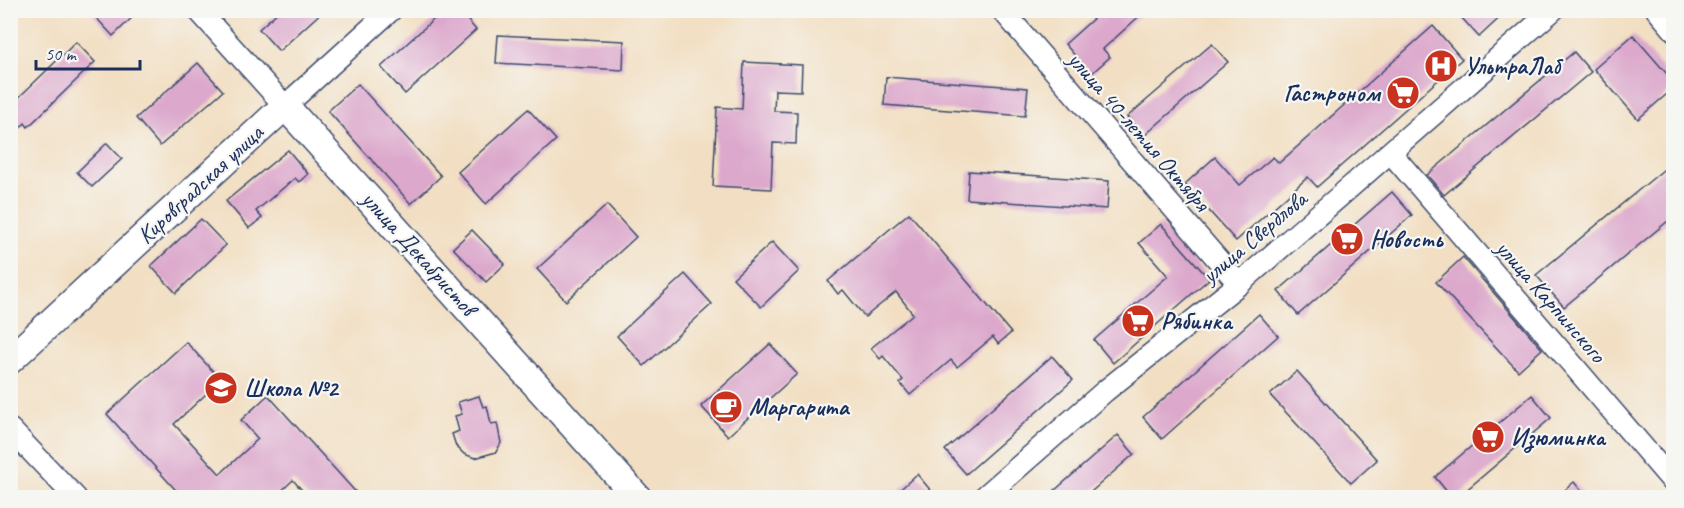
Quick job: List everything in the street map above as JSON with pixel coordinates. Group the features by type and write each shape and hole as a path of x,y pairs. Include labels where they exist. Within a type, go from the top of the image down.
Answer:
{"main road":[{"name":"Кировградская улица","path":"10,360 285,106"},
{"name":"улица Декабристов","path":"285,106 638,498"}],"street":[{"name":"улица Декабристов","path":"198,10 285,106"},
{"name":"Кировградская улица","path":"285,106 390,10"},
{"name":"улица 40-летия Октября","path":"1002,10 1239,284"},
{"name":"улица Свердлова","path":"983,498 1105,391 1239,284 1553,10"},
{"path":"1657,10 1674,30"},
{"name":"улица Карпинского","path":"1391,153 1674,483"},
{"path":"10,429 76,498"}],"building":[{"path":"89,10 140,10 113,36"},
{"path":"280,10 324,10 279,51 259,29"},
{"path":"444,10 459,10 476,30 405,94 381,67"},
{"path":"1103,10 1146,10 1103,49 1110,57 1091,74 1065,44"},
{"path":"1468,10 1508,10 1479,37 1461,17"},
{"path":"1433,26 1462,59 1317,187 1308,177 1236,241 1185,184 1215,157 1240,185 1273,157 1279,163"},
{"path":"498,35 624,41 623,70 496,63"},
{"path":"1633,35 1674,82 1674,88 1638,119 1594,69"},
{"path":"76,42 95,62 28,127 25,123 10,137 10,106"},
{"path":"1212,44 1228,62 1144,136 1127,117"},
{"path":"1574,52 1591,72 1444,195 1427,175"},
{"path":"744,62 802,65 801,91 775,90 774,111 797,112 796,144 773,143 771,189 713,186 717,107 742,109"},
{"path":"198,63 223,91 160,146 136,118"},
{"path":"886,77 1028,88 1025,116 884,105"},
{"path":"358,84 441,176 411,204 328,111"},
{"path":"528,109 556,140 486,204 458,172"},
{"path":"107,143 122,159 92,187 77,172"},
{"path":"288,150 308,174 299,182 295,178 256,211 262,218 249,228 226,201"},
{"path":"1674,161 1674,216 1564,307 1536,275"},
{"path":"969,171 1109,181 1107,209 967,199"},
{"path":"1392,192 1412,215 1298,315 1278,291"},
{"path":"607,205 636,237 566,301 537,269"},
{"path":"909,213 1011,333 998,344 993,337 957,367 951,360 910,395 900,383 903,380 883,356 880,359 871,348 913,314 896,292 865,317 843,290 838,294 828,281"},
{"path":"201,219 226,245 176,293 151,266"},
{"path":"1161,224 1209,279 1113,363 1094,340 1168,276 1139,243"},
{"path":"472,230 505,264 486,282 453,248"},
{"path":"772,242 799,271 761,307 733,278"},
{"path":"1463,257 1542,349 1518,371 1436,282"},
{"path":"685,274 712,304 644,366 617,336"},
{"path":"1259,314 1278,336 1162,439 1143,417"},
{"path":"186,342 221,380 174,424 220,474 258,439 241,420 268,395 361,498 309,498 293,480 274,498 183,498 107,414"},
{"path":"770,344 797,374 728,436 701,406"},
{"path":"1052,356 1073,380 966,474 945,450"},
{"path":"1297,371 1377,460 1351,483 1270,395"},
{"path":"1532,395 1551,418 1457,498 1452,498 1435,477"},
{"path":"479,396 483,407 487,406 491,424 497,423 501,443 496,452 475,458 464,454 456,446 452,434 459,431 455,416 462,414 458,402"},
{"path":"1118,435 1134,454 1084,498 1046,498"},
{"path":"917,474 937,498 891,498"},
{"path":"1574,482 1587,498 1556,498"}],"place":[{"name":"УльтраЛаб","path":"1441,66"},
{"name":"Гастроном","path":"1403,93"},
{"name":"Новость","path":"1347,239"},
{"name":"Рябинка","path":"1138,321"},
{"name":"Школа №2","path":"221,388"},
{"name":"Маргарита","path":"726,407"},
{"name":"Изюминка","path":"1488,437"}]}
